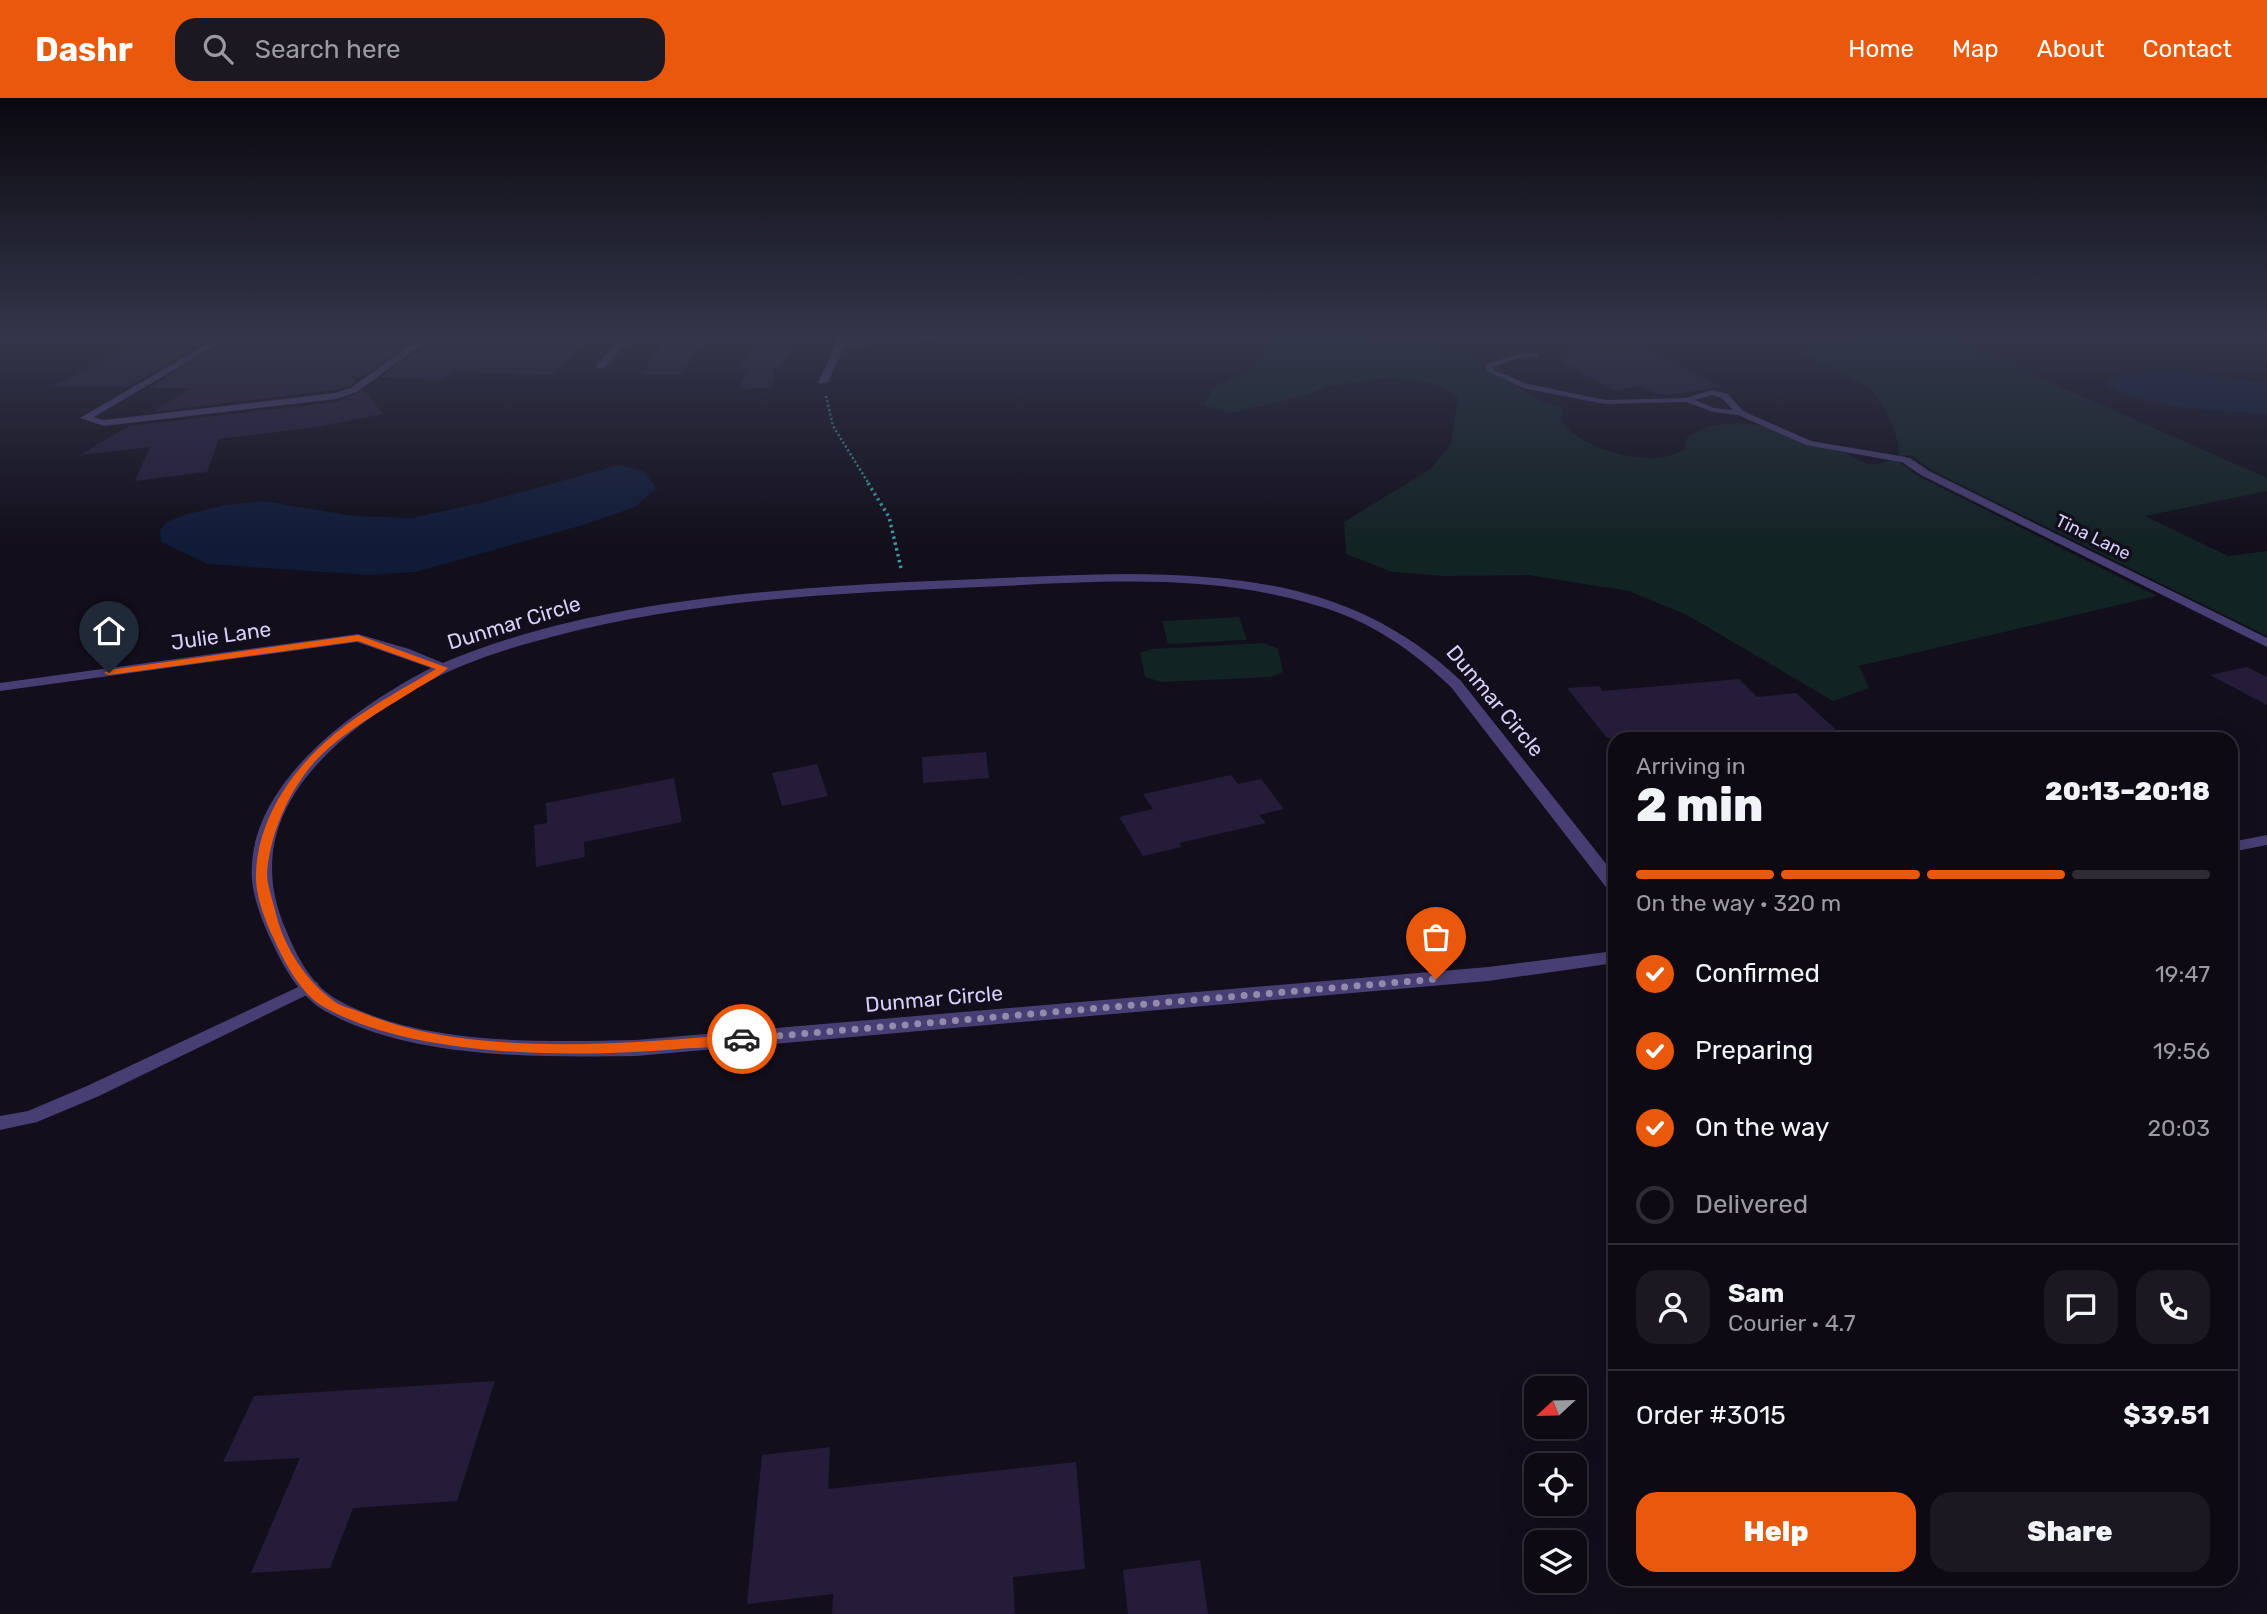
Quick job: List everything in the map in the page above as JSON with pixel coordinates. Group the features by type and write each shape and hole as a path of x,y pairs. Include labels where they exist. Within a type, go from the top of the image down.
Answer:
{"street":[{"path":"108,405 85,418 104,423 261,405"},
{"name":"Tina Lane","path":"1906,460 1925,473 2267,643"},
{"name":"Dunmar Circle","path":"1608,878 1455,684 1427,655 1375,621 1323,603 1268,589 1182,578 1133,576 906,586 696,604 628,615 540,636 443,668 349,727 304,767 279,806 267,841 261,876 271,920 293,968 326,1003 376,1024 435,1038 559,1049 636,1048 1488,974 1608,958"},
{"name":"Julie Lane","path":"0,687 358,638 443,668"},
{"path":"2238,846 2267,840"}],"lane":[{"path":"1699,405 1713,410 1740,412 1810,443 1906,460"},
{"path":"1733,405 1740,412"},
{"path":"0,1124 31,1116 93,1091 311,986"}],"path":[{"path":"828,405 833,426 889,517 906,586"}],"shaded area":[{"path":"1205,405 1267,405 1234,413"},
{"path":"1457,405 1559,406 1564,412 1561,418 1567,428 1578,437 1622,455 1652,458 1685,450 1686,439 1703,429 1721,424 1761,426 1802,437 1869,464 1896,460 1916,475 2157,596 1859,666 1869,688 1833,701 1687,615 1629,591 1528,575 1444,576 1392,572 1346,554 1344,522 1432,468 1451,444"},
{"path":"1882,405 2101,405 2267,478 2267,491 2145,516 2228,556 2267,551 2267,636 1935,472 1911,455 1898,456 1899,449"},
{"path":"1239,617 1247,640 1168,644 1162,621"},
{"path":"1264,643 1278,649 1283,672 1271,677 1162,682 1145,677 1140,653 1152,649"}],"water":[{"path":"2166,405 2267,405 2267,414 2205,410"},
{"path":"619,465 643,471 657,488 635,507 583,525 415,572 368,575 208,564 161,542 160,530 167,522 225,505 263,501 354,516 411,518 485,502"}],"building":[{"path":"164,405 212,405 152,412"},
{"path":"312,405 376,405 383,414 317,427 219,439 207,472 135,481 150,447 80,455 129,426"},
{"path":"2247,667 2267,677 2267,705 2210,675"},
{"path":"1739,679 1757,697 1796,693 1838,732 1608,732 1607,738 1567,688 1599,686 1603,691"},
{"path":"986,752 989,778 923,783 922,757"},
{"path":"817,764 828,796 782,806 772,773"},
{"path":"1231,775 1238,784 1261,779 1284,809 1259,815 1266,823 1179,843 1182,847 1143,856 1119,817 1153,809 1143,794"},
{"path":"674,778 682,822 584,842 585,857 536,867 534,825 547,823 546,803"},
{"path":"495,1381 457,1501 353,1508 330,1568 251,1573 300,1458 223,1462 254,1396"},
{"path":"830,1447 828,1489 1076,1462 1085,1569 1013,1577 1015,1614 832,1614 833,1594 747,1604 762,1455"},
{"path":"1200,1560 1208,1614 1128,1614 1123,1570"}],"way so far":[{"path":"742,1039 1436,979"}],"route":[{"path":"109,673 358,638 404,652 443,668 349,727 304,767 279,806 267,841 261,876 271,920 293,968 326,1003 376,1024 435,1038 494,1045 559,1049 636,1048 742,1039"}]}
